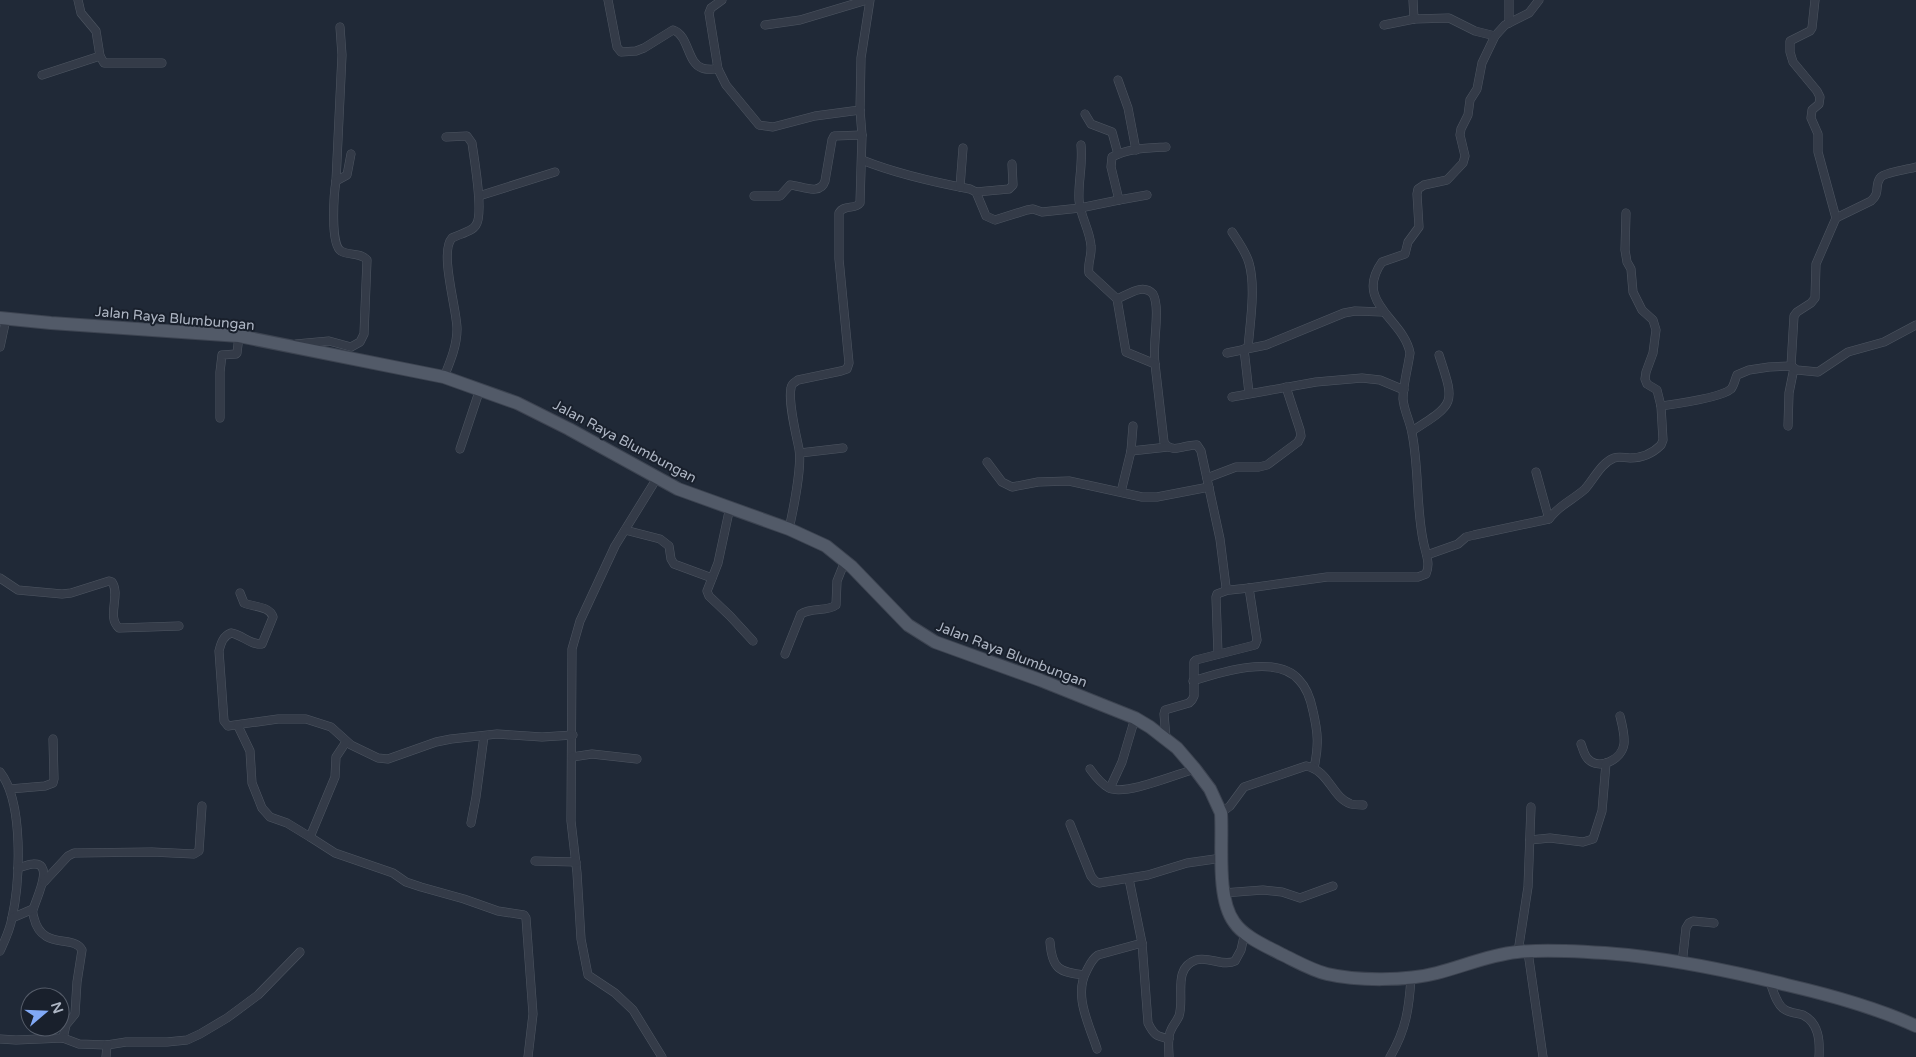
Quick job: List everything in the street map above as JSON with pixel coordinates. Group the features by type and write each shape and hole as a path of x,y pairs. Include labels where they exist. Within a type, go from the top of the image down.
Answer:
{"main road":[{"name":"Jalan Raya Blumbungan","path":"3,318 239,336 444,378 480,389 541,414 687,493 789,529 826,546 844,561 908,625 935,642 1040,680 1135,718 1166,738 1195,769 1210,789 1221,813 1223,893 1234,923 1271,949 1300,964 1326,974 1356,977 1411,978 1436,973 1491,956 1523,952 1629,955 1744,974 1769,980 1820,993 1895,1016 1916,1026"}],"street":[{"path":"78,0 81,13 96,31 100,56 106,64 162,63"},
{"path":"608,0 617,46 621,52 636,51 676,30 696,65 704,69 718,69"},
{"path":"722,0 711,8 710,13 718,69 726,85 755,122 764,127 773,127 815,116 860,110"},
{"path":"765,25 800,20 868,0 861,58 860,110 862,160 860,203 857,206 841,210 839,213 839,259 849,363 847,369 841,372 798,380 790,388 800,453 794,506 789,529"},
{"path":"1413,0 1414,20"},
{"path":"1508,23 1509,0"},
{"path":"1218,654 1217,594 1228,590 1327,577 1423,576 1429,568 1418,506 1412,431 1403,400 1410,353 1409,347 1399,330 1383,312 1373,292 1374,282 1380,264 1405,254 1410,239 1418,231 1416,194 1418,189 1424,185 1448,180 1463,163 1465,156 1460,135 1461,129 1468,115 1470,100 1477,89 1482,63 1495,36 1508,23 1529,13 1539,0"},
{"path":"1788,426 1794,316 1815,298 1816,264 1836,218 1818,152 1818,134 1811,118 1812,110 1819,104 1820,98 1817,91 1793,62 1790,52 1790,41 1810,31 1812,28 1815,0"},
{"path":"1384,25 1414,20 1450,18 1475,31 1495,36"},
{"path":"289,345 329,341 351,347 360,342 364,334 368,263 364,256 346,253 338,249 333,210 342,55 340,27"},
{"path":"42,75 100,56"},
{"path":"1118,80 1128,108 1136,150"},
{"path":"1085,114 1091,124 1112,132 1118,154"},
{"path":"754,196 780,196 790,185 816,190 820,189 825,181 834,136 862,134"},
{"path":"444,378 454,350 457,330 448,273 448,246 452,238 472,230 477,225 479,217 470,138 467,136 446,137"},
{"path":"1081,145 1080,208 1089,234 1092,253 1088,270 1107,291 1118,299 1126,352 1154,364"},
{"path":"1119,200 1110,161 1112,157 1136,150 1166,146"},
{"path":"960,187 963,148"},
{"path":"336,182 347,175 351,154"},
{"path":"862,160 886,170 976,192 1011,188 1013,185 1012,164"},
{"path":"1836,218 1871,201 1878,192 1879,181 1883,175 1916,167"},
{"path":"478,196 555,172"},
{"path":"976,192 986,216 995,220 1033,209 1042,212 1080,208 1147,195"},
{"path":"1427,555 1458,544 1466,537 1550,519 1555,510 1585,488 1594,475 1612,459 1616,457 1635,458 1646,456 1661,445 1663,440 1661,406 1656,390 1647,384 1645,379 1653,353 1656,330 1653,320 1642,310 1633,292 1631,269 1627,262 1625,250 1626,213"},
{"path":"1232,232 1249,262 1251,275 1251,302 1246,349 1249,393"},
{"path":"1118,299 1139,289 1147,289 1153,294 1156,308 1154,364 1164,442 1168,447"},
{"path":"1227,353 1266,345 1344,313 1355,311 1383,312"},
{"path":"0,347 3,318"},
{"path":"1661,406 1693,401 1723,393 1732,388 1738,375 1749,370 1769,367 1792,367 1798,370 1818,372 1848,352 1884,342 1916,325"},
{"path":"220,418 222,355 236,354 239,336"},
{"path":"1412,431 1441,413 1446,406 1449,396 1448,386 1438,355"},
{"path":"1232,397 1327,380 1362,378 1380,380 1404,390"},
{"path":"1207,478 1236,467 1267,465 1298,442 1301,436 1300,430 1286,387"},
{"path":"460,449 480,389"},
{"path":"1121,492 1131,451 1133,426"},
{"path":"1131,451 1168,447 1173,449 1197,445 1201,451 1209,487 1228,590"},
{"path":"800,453 843,448"},
{"path":"987,462 1002,482 1012,487 1038,482 1062,481 1142,497 1157,497 1209,487"},
{"path":"1536,472 1550,519"},
{"path":"658,478 615,546 600,581 582,615 572,649 571,821 576,862 581,939 588,975 615,993 633,1010 662,1057"},
{"path":"730,507 718,562 707,591 709,596 753,641"},
{"path":"625,530 660,539 669,546 671,560 674,564 712,578"},
{"path":"786,654 801,614 810,609 829,608 836,605 838,581 844,561"},
{"path":"0,578 18,590 62,594 109,581 112,582 116,589 114,614 115,622 119,628 179,626"},
{"path":"1166,738 1165,710 1189,703 1194,696 1194,662 1255,645 1257,640 1249,588"},
{"path":"240,593 244,603 268,610 272,613 273,617 262,644 254,644 239,634 231,633 221,643 218,651 224,721 228,726 278,719 306,720 332,727 346,742 378,758 388,759 436,742 497,734 573,735"},
{"path":"1193,681 1220,672 1267,666 1290,672 1300,680 1312,704 1319,736 1319,748 1314,768"},
{"path":"1581,744 1588,760 1595,763 1606,763 1616,759 1624,744 1620,716"},
{"path":"1110,788 1122,762 1135,718"},
{"path":"238,726 250,751 252,783 262,808 270,817 286,823 335,852 393,873 406,882 421,888 526,918 532,1003 528,1057"},
{"path":"471,823 484,736"},
{"path":"10,789 45,786 53,783 53,739"},
{"path":"310,837 335,776 336,757 346,742"},
{"path":"572,756 592,754 637,759"},
{"path":"1530,840 1550,838 1584,842 1593,839 1602,811 1606,763"},
{"path":"1221,813 1230,806 1244,787 1306,766 1320,771 1345,801 1363,805"},
{"path":"1090,769 1098,779 1110,788 1119,791 1132,789 1195,769"},
{"path":"0,772 10,789 14,803 18,868 12,918 0,951"},
{"path":"63,1038 66,1025 75,1014 82,950 79,945 47,938 40,932 34,920 33,909 44,882 68,856 74,853 197,853 199,851 202,806"},
{"path":"1532,807 1523,952 1543,1057"},
{"path":"1070,824 1088,871 1094,881 1129,879 1187,863 1222,858"},
{"path":"535,861 576,862"},
{"path":"18,868 33,864 40,865 44,882"},
{"path":"1129,879 1142,943 1148,1022 1154,1034 1169,1039"},
{"path":"1223,893 1263,890 1282,892 1300,898 1333,886"},
{"path":"12,918 33,909"},
{"path":"1682,964 1688,922 1714,923"},
{"path":"1169,1057 1169,1039 1171,1029 1179,1016 1181,978 1184,970 1188,964 1202,959 1225,963 1235,961 1241,950 1245,932"},
{"path":"1050,942 1053,962 1058,969 1071,974 1084,975"},
{"path":"1097,1049 1087,1022 1084,1006 1082,984 1084,975 1092,959 1098,955 1142,943"},
{"path":"0,1039 63,1038 79,1044 187,1040 228,1018 258,995 300,952"},
{"path":"1390,1057 1405,1025 1410,1002 1411,978"},
{"path":"1769,980 1778,1003 1783,1009 1802,1015 1812,1021 1820,1044 1819,1057"},
{"path":"106,1057 107,1044"}]}
